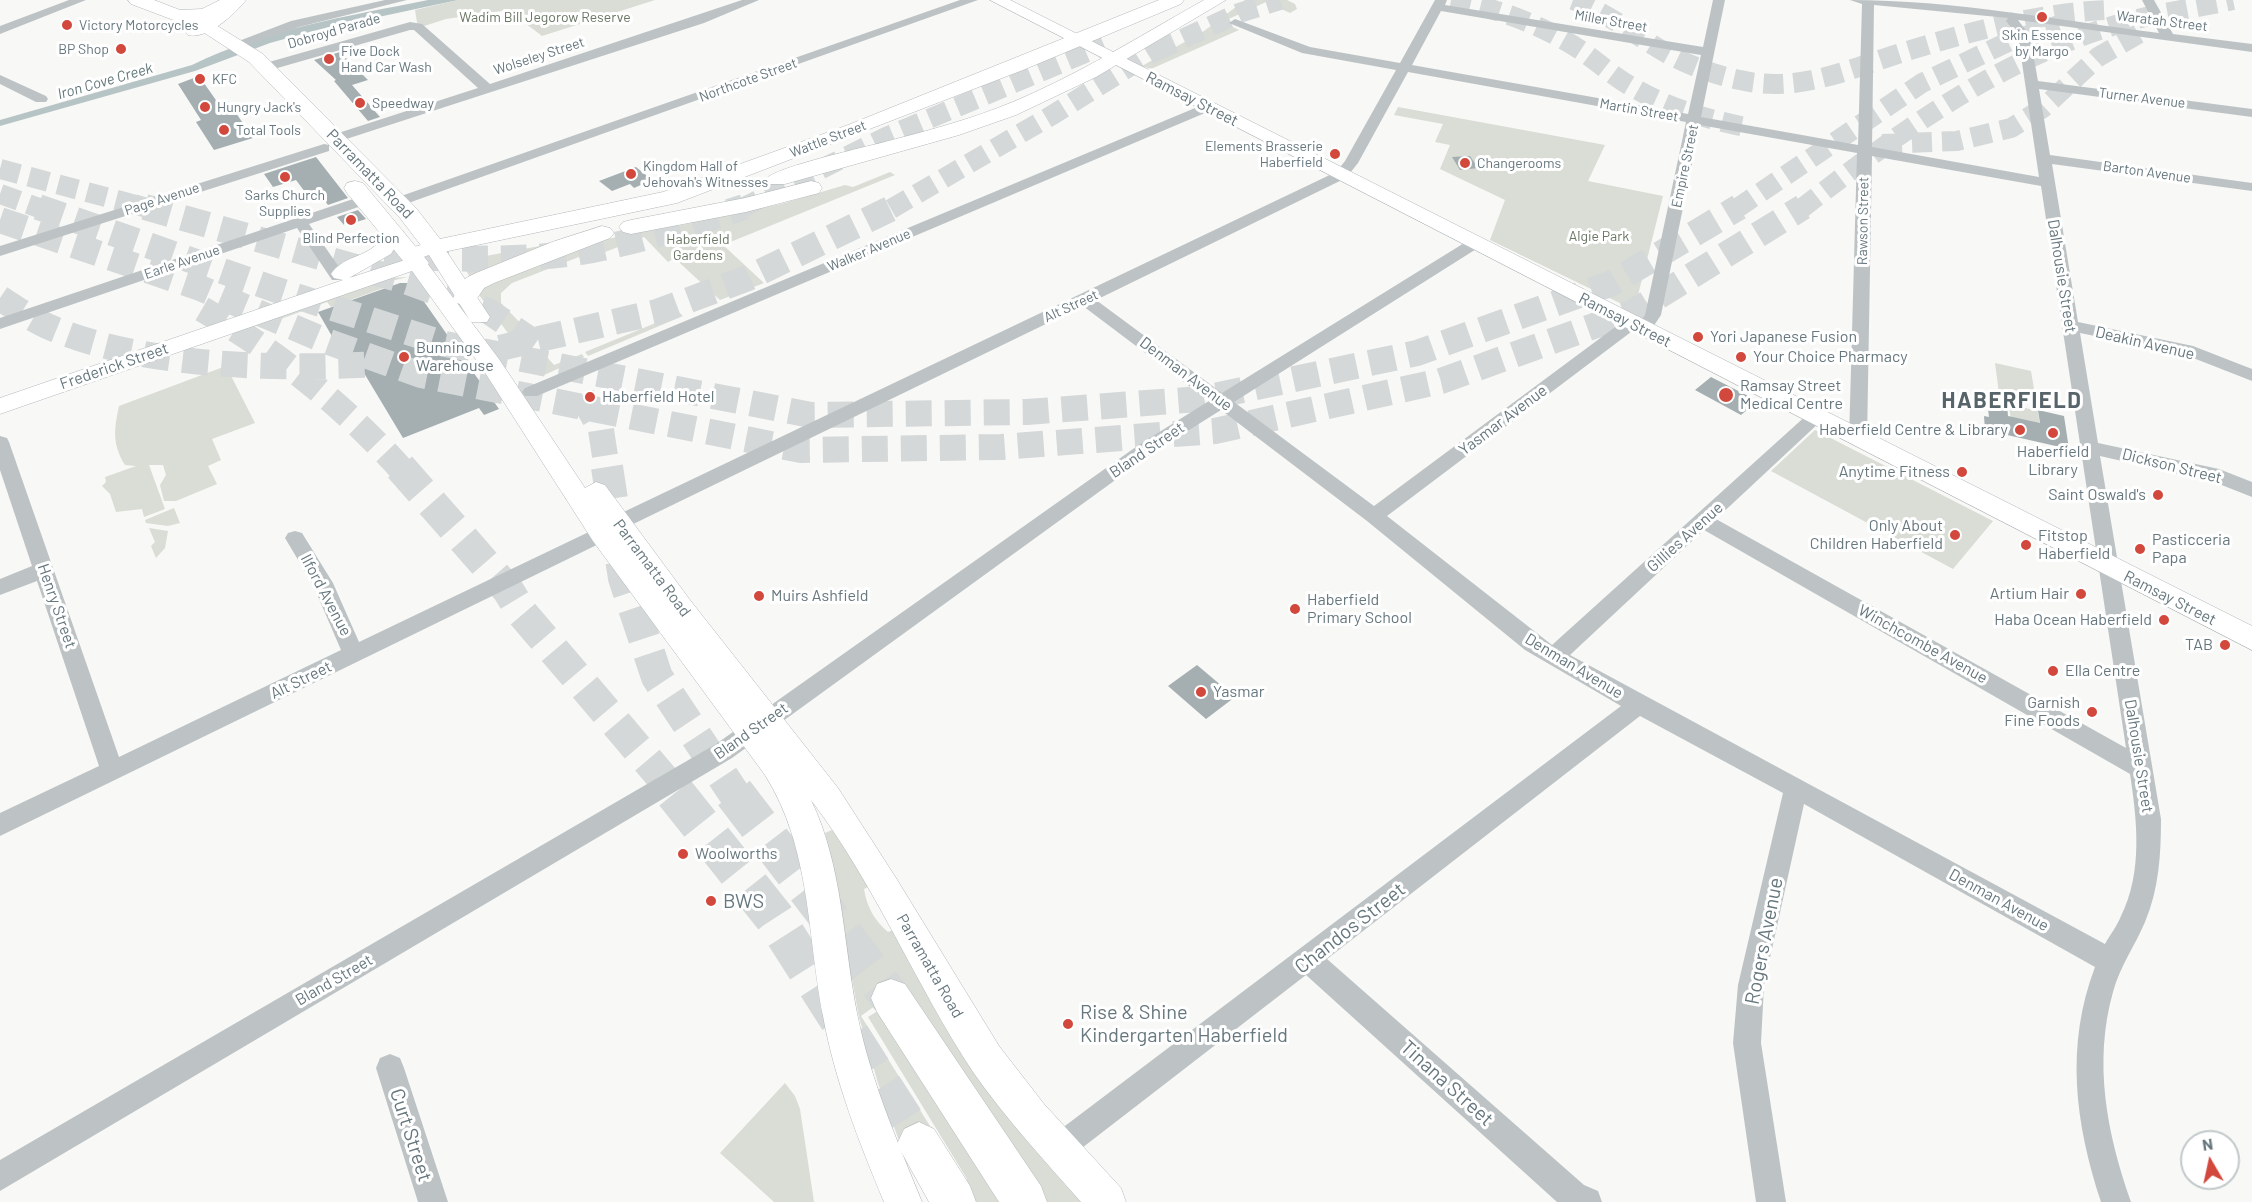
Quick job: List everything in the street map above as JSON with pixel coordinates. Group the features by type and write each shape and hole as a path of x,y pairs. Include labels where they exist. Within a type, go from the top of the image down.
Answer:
{"highway":[{"name":"Parramatta Road","path":"114,0 201,29"},
{"name":"Parramatta Road","path":"137,0 180,15 244,55 273,92 418,224 414,230 417,253"},
{"path":"180,15 205,14 237,0"},
{"name":"Wattle Street","path":"417,253 669,198 864,126 1175,0"},
{"path":"1016,66 1108,52 1192,0"},
{"name":"Wattle Street","path":"417,253 730,194 803,170 972,125 1052,87 1108,52 1218,0"},
{"path":"1174,39 1232,0"},
{"path":"669,198 901,136 1052,87"},
{"name":"Wattle Street","path":"417,253 602,233 746,205 851,177 938,147 1027,109 1052,87"},
{"name":"Parramatta Road","path":"329,144 365,200 417,253"},
{"path":"730,194 808,178 921,146"},
{"path":"465,298 475,283 485,278 560,247 602,233"},
{"path":"891,998 1025,1202"},
{"path":"919,1144 954,1202"}],"main road":[{"path":"201,29 237,0"},
{"name":"Ramsay Street","path":"998,0 1078,41 1108,52 1207,107 2252,639"},
{"name":"Parramatta Road","path":"417,253 465,298 531,392 610,528"},
{"name":"Parramatta Road","path":"417,253 491,364 758,726 827,797 856,840 986,1059 1107,1202"},
{"name":"Frederick Street","path":"228,326 259,309 338,277 417,253"},
{"name":"Frederick Street","path":"0,406 228,326 417,253"},
{"name":"Parramatta Road","path":"758,726 808,828 840,1017 864,1101 903,1202"}],"street":[{"path":"0,30 80,0"},
{"path":"244,55 295,24 401,0"},
{"name":"Wolseley Street","path":"329,144 700,20 753,0"},
{"name":"Northcote Street","path":"410,198 524,160 972,0"},
{"name":"Empire Street","path":"1637,326 1653,315 1719,0"},
{"path":"1983,0 2004,17"},
{"path":"1988,0 2004,17"},
{"path":"2148,0 2168,37"},
{"name":"Waratah Street","path":"1861,1 2252,48"},
{"name":"Rawson Street","path":"1858,440 1864,151 1861,1"},
{"name":"Miller Street","path":"1439,3 1709,52"},
{"name":"Alt Street","path":"0,825 1341,175 1352,163 1439,3"},
{"name":"Dalhousie Street","path":"2004,17 2024,36 2149,819 2145,878 2131,922 2110,961 2096,1001 2090,1044 2088,1085 2094,1127 2116,1202"},
{"name":"Martin Street","path":"1235,23 1292,46 2047,183"},
{"name":"Dobroyd Parade","path":"244,55 410,26 418,27 488,89"},
{"path":"0,79 41,99"},
{"name":"Turner Avenue","path":"2032,84 2252,113"},
{"name":"Walker Avenue","path":"531,392 1207,107"},
{"name":"Page Avenue","path":"0,251 329,144"},
{"name":"Barton Avenue","path":"2042,158 2250,190"},
{"name":"Earle Avenue","path":"0,324 365,200"},
{"path":"300,222 338,277"},
{"name":"Bland Street","path":"0,1176 714,757 1139,454 1475,243"},
{"name":"Denman Avenue","path":"1084,299 1374,516 1524,637 1639,705 1796,788 2110,961"},
{"name":"Yasmar Avenue","path":"1374,516 1637,326"},
{"name":"Deakin Avenue","path":"2071,326 2187,350 2252,375"},
{"name":"Gillies Avenue","path":"1555,655 1815,417"},
{"name":"Henry Street","path":"0,441 112,771"},
{"name":"Dickson Street","path":"2090,447 2219,476 2252,490"},
{"name":"Winchcombe Avenue","path":"1703,520 2142,769"},
{"name":"Ilford Avenue","path":"295,538 323,583 354,654"},
{"path":"0,587 44,570"},
{"name":"Chandos Street","path":"1059,1148 1309,960 1639,705"},
{"name":"Rogers Avenue","path":"1771,1202 1747,1043 1751,985 1796,788"},
{"name":"Tinana Street","path":"1309,960 1573,1196 1587,1202"},
{"name":"Curt Street","path":"390,1068 433,1202"}],"green space":[{"name":"Wadim Bill Jegorow Reserve","path":"458,0 655,0 542,36 508,10 446,19 418,28 415,10"},
{"path":"1245,0 1287,0 1295,4 1297,9 1290,13 1266,2 1222,22 1239,30 1151,69 1142,66 1204,31"},
{"name":"Algie Park","path":"1398,107 1605,145 1588,181 1663,196 1635,307 1630,308 1490,240 1505,200 1440,169 1450,145 1435,142 1443,124 1394,115"},
{"name":"Haberfield Gardens","path":"890,172 895,175 723,245 764,283 720,300 670,254 673,259 668,262 644,237 600,254 590,243 781,204 845,185 853,187"},
{"path":"556,243 471,279 464,267 464,260"},
{"path":"578,247 589,258 583,261 579,257 512,283 501,293 501,303 531,334 511,337 479,295 481,287"},
{"path":"408,277 387,282 389,286 331,307 327,302 270,323 267,321 391,278"},
{"path":"680,313 683,316 588,356 585,352"},
{"path":"582,354 584,357 542,376 538,375 530,363 546,356 554,365"},
{"path":"1995,363 2031,371 2036,401 1999,393"},
{"path":"226,366 255,423 212,439 221,460 208,466 217,484 176,501 164,501 160,485 166,475 163,465 149,465 165,509 144,517 142,509 116,512 110,494 102,486 106,482 105,477 136,466 125,465 116,443 115,429 119,406"},
{"path":"2009,404 2038,411 2040,427 2011,421"},
{"path":"1815,430 1993,521 1953,569 1771,471"},
{"path":"174,508 180,523 168,526 146,523 145,520"},
{"path":"149,528 168,531 165,548 156,558 151,546 155,542"},
{"path":"834,829 868,887 864,889 865,896 875,918 888,932 893,930 1085,1202 1047,1202 902,986 861,1016 930,1126 901,1146 878,1083 859,1017 825,833"},
{"path":"881,1009 1008,1202 976,1202 963,1182 967,1179 868,1017"},
{"path":"785,1083 795,1096 800,1109 814,1202 774,1202 720,1153"}],"shaded area":[{"name":"Iron Cove Creek","path":"428,0 458,0 313,31 270,43 195,71 0,126 0,120 192,65 278,33"}],"building":[{"path":"340,52 368,80 352,85 380,117 368,121 334,81 336,80 314,60"},
{"path":"199,76 225,113 236,113 253,138 214,150 196,122 201,120 178,84"},
{"name":"Changerooms","path":"1470,156 1478,168 1460,170 1452,157"},
{"path":"316,157 348,198 328,205 318,192 308,196 296,180 273,187 264,174"},
{"name":"Kingdom Hall of Jehovah's Witnesses","path":"636,167 652,180 634,188 630,184 612,191 599,181"},
{"path":"358,210 366,219 350,224 345,218 344,225 337,217"},
{"name":"Bunnings Warehouse","path":"400,283 411,283 499,409 484,415 479,408 403,438 361,368 352,371 318,312"},
{"name":"Ramsay Street Medical Centre","path":"1711,377 1758,401 1741,415 1695,390"},
{"path":"1987,400 2007,404 2008,416 2040,423 2038,410 2064,416 2069,449 1985,430 1984,416 1989,417"},
{"name":"Yasmar","path":"1197,665 1235,697 1206,719 1168,686"}],"tunnel":[{"path":"1156,51 1239,13 1280,0"},
{"path":"1451,0 1503,13 1551,33 1582,51 1627,84 1676,108 1750,128"},
{"path":"1573,0 1598,11 1668,54 1703,70 1740,80 1783,84 1825,77 1907,51 2006,24 2056,15 2107,10"},
{"path":"1888,144 1952,100 1992,77 2076,38 2163,13 2233,0"},
{"path":"1739,207 1922,83 2008,42 2059,25"},
{"path":"1888,144 1957,141 2011,128 2043,108 2098,57 2140,33"},
{"path":"891,209 1054,114 1174,39"},
{"path":"740,209 886,137 1104,45"},
{"path":"1882,144 1888,144"},
{"path":"1801,209 1888,144"},
{"path":"0,169 144,207"},
{"path":"0,194 42,209"},
{"path":"134,204 144,207"},
{"path":"38,207 274,289 445,344 811,415 1027,412 1200,399 1417,353 1610,284 1739,207"},
{"path":"144,207 151,209"},
{"path":"144,207 150,209"},
{"path":"153,209 145,207 408,282 488,311 532,341"},
{"path":"384,257 507,258 581,252 683,227 744,207"},
{"path":"532,341 657,312 748,278 894,207"},
{"path":"589,408 801,450 1001,447 1215,431 1441,381 1633,312 1803,207"},
{"path":"0,220 200,288 326,341 421,375 589,408"},
{"path":"0,298 47,326 83,340 123,350 209,363 288,366"},
{"path":"202,309 257,343 288,366"},
{"path":"500,348 532,341"},
{"path":"532,341 544,349"},
{"path":"288,366 376,364"},
{"path":"288,366 332,401 401,469"},
{"path":"582,396 589,408"},
{"path":"589,408 601,430 607,469"},
{"path":"400,467 508,590 522,613 677,795"},
{"path":"607,467 624,578 657,677 735,795"},
{"path":"675,793 774,917 919,1144"},
{"path":"734,793 891,998"}],"place":[{"name":"Skin Essence by Margo","path":"2042,17"},
{"name":"Victory Motorcycles","path":"67,25"},
{"name":"BP Shop","path":"121,49"},
{"name":"Five Dock Hand Car Wash","path":"329,59"},
{"name":"KFC","path":"200,79"},
{"name":"Speedway","path":"360,103"},
{"name":"Hungry Jack's","path":"205,107"},
{"name":"Total Tools","path":"224,130"},
{"name":"Elements Brasserie Haberfield","path":"1335,154"},
{"name":"Changerooms","path":"1465,163"},
{"name":"Kingdom Hall of Jehovah's Witnesses","path":"631,174"},
{"name":"Sarks Church Supplies","path":"285,177"},
{"name":"Blind Perfection","path":"351,220"},
{"name":"Yori Japanese Fusion","path":"1698,337"},
{"name":"Bunnings Warehouse","path":"404,357"},
{"name":"Your Choice Pharmacy","path":"1741,357"},
{"name":"Ramsay Street Medical Centre","path":"1726,395"},
{"name":"Haberfield Hotel","path":"590,397"},
{"name":"Haberfield Centre & Library","path":"2020,430"},
{"name":"Haberfield Library","path":"2053,433"},
{"name":"Anytime Fitness","path":"1962,472"},
{"name":"Saint Oswald's","path":"2158,495"},
{"name":"Only About Children Haberfield","path":"1955,535"},
{"name":"Fitstop Haberfield","path":"2026,545"},
{"name":"Pasticceria Papa","path":"2140,549"},
{"name":"Artium Hair","path":"2081,594"},
{"name":"Muirs Ashfield","path":"759,596"},
{"name":"Haberfield Primary School","path":"1295,609"},
{"name":"Haba Ocean Haberfield","path":"2164,620"},
{"name":"TAB","path":"2225,645"},
{"name":"Ella Centre","path":"2053,671"},
{"name":"Yasmar","path":"1201,692"},
{"name":"Garnish Fine Foods","path":"2092,712"},
{"name":"Woolworths","path":"683,854"},
{"name":"BWS","path":"711,901"},
{"name":"Rise & Shine Kindergarten Haberfield","path":"1068,1024"}],"district":[{"name":"HABERFIELD","path":"2012,401"}]}
